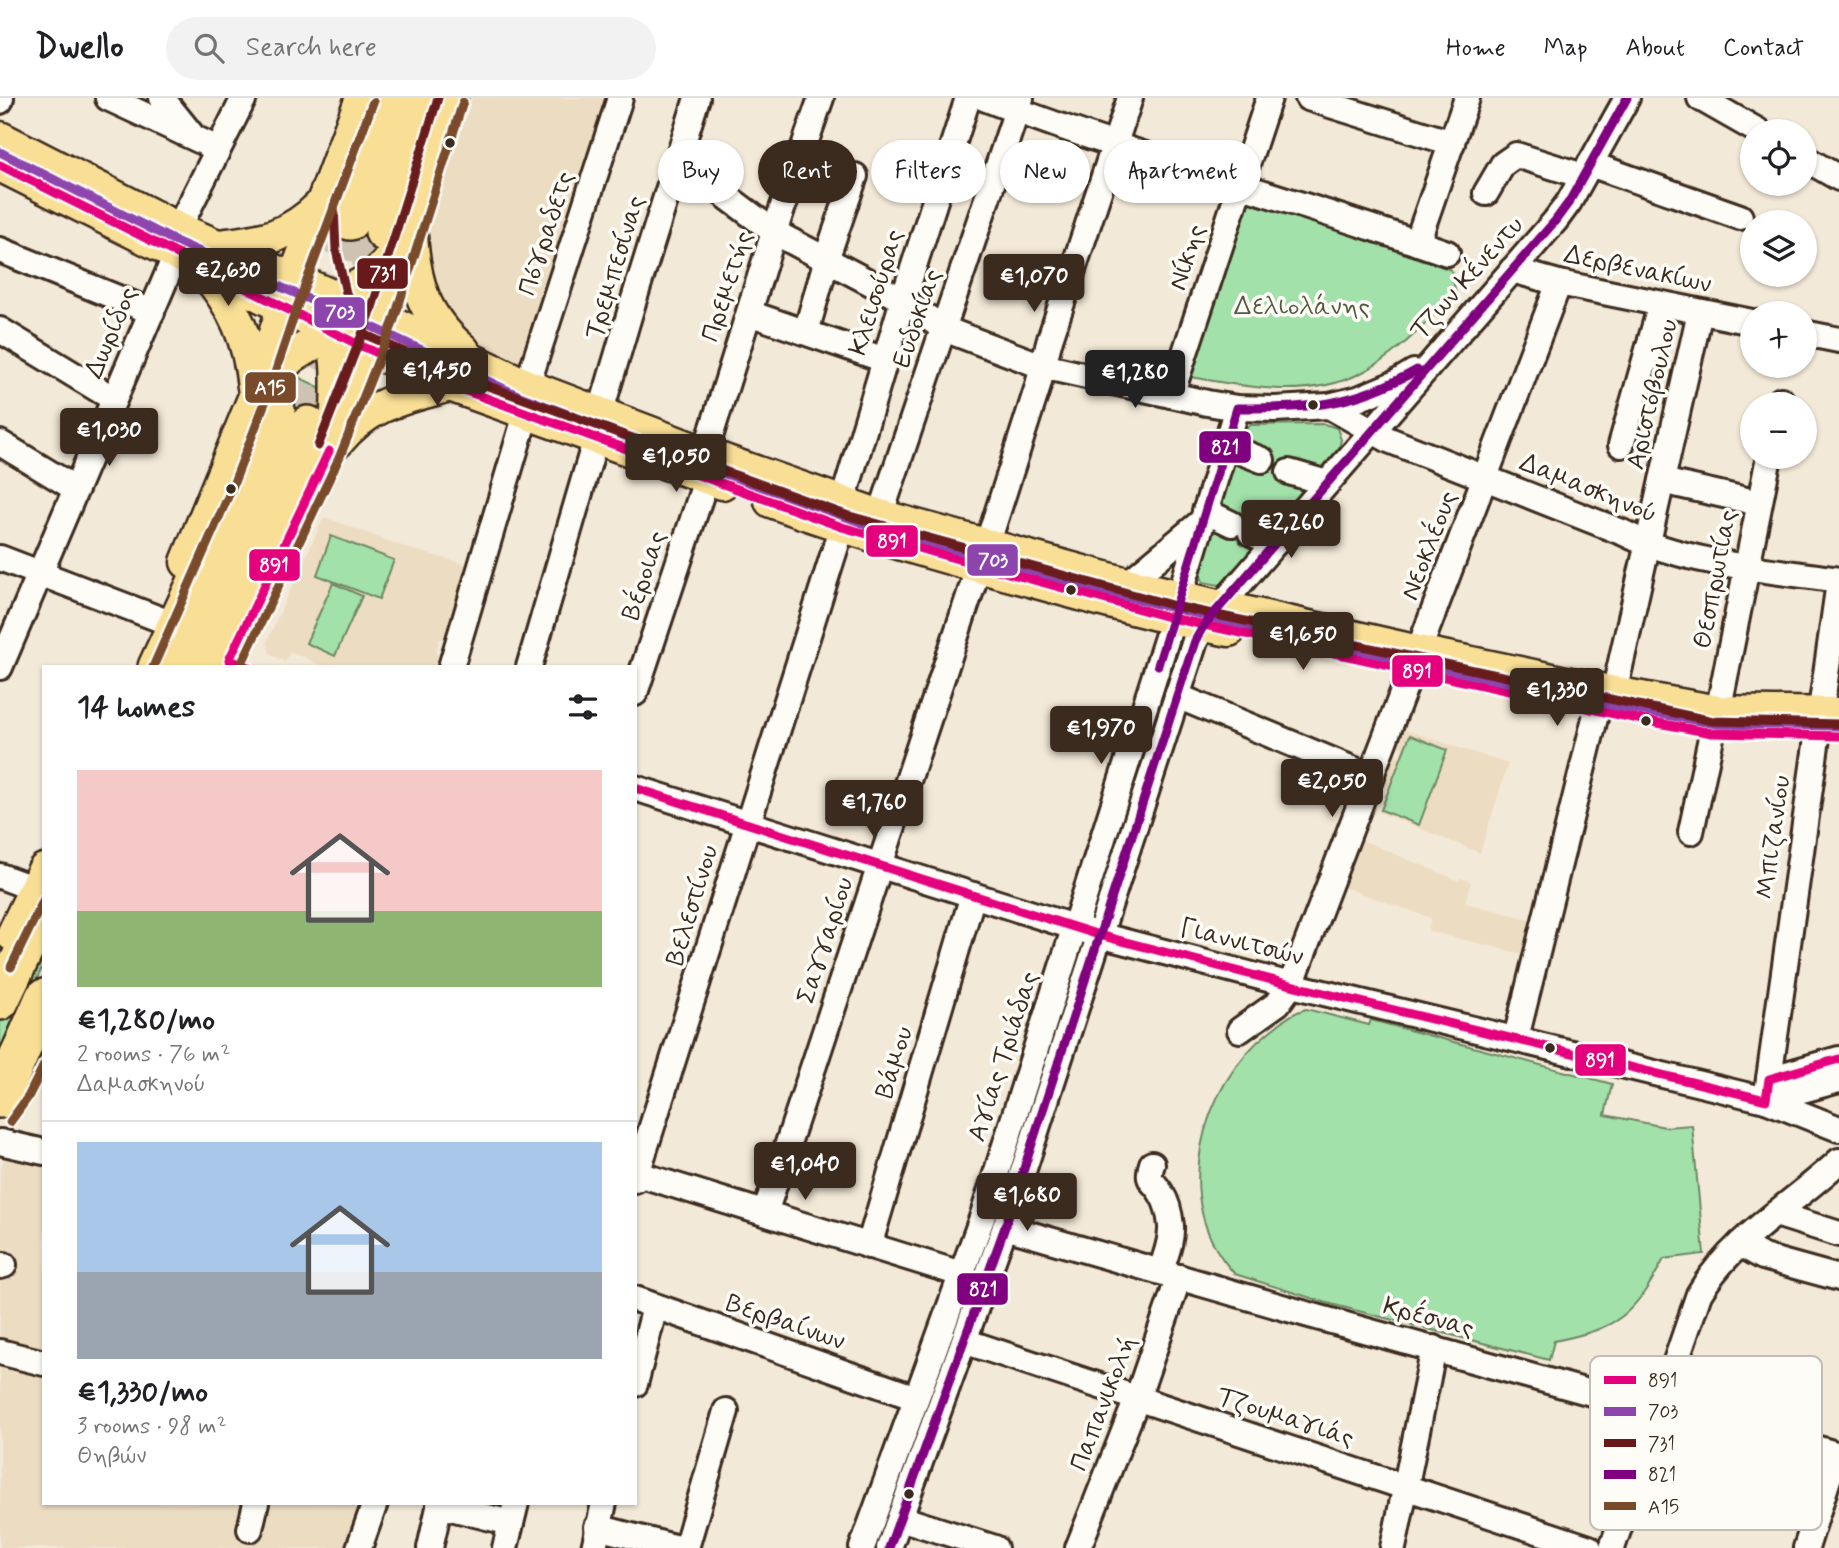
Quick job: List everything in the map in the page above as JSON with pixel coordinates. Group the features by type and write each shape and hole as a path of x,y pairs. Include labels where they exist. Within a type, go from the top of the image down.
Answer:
{"highway":[{"path":"367,220 390,98"},
{"path":"367,220 425,98"},
{"path":"225,665 292,421"},
{"path":"158,665 292,421"},
{"path":"0,1001 41,889"},
{"path":"6,1101 42,1003"}],"main road":[{"path":"292,421 291,356 332,313 381,272 367,220 362,98"},
{"path":"292,421 367,220 451,98"},
{"path":"0,138 192,247 233,310 249,349 292,421"},
{"path":"0,164 192,247 332,313 450,385 526,400 842,515 1175,607"},
{"path":"292,421 367,220"},
{"path":"140,665 220,485 292,421 337,399 337,367 324,252 367,220"},
{"path":"192,247 251,243 276,236 305,221 367,220 415,270 424,302 445,334 526,400"},
{"path":"332,313 480,364"},
{"path":"292,421 352,423 372,410 450,385"},
{"path":"842,515 880,516 983,556 1126,584 1206,624 1416,661 1605,702 1715,722 1828,725"},
{"path":"0,962 41,889"},
{"path":"6,1101 42,1040"}],"street":[{"path":"108,98 218,149"},
{"path":"162,98 193,138"},
{"name":"Δωρίδος","path":"0,667 152,312 192,247 218,149 244,98"},
{"name":"Πόγραδετς","path":"452,665 526,400 620,98"},
{"name":"Τρεμπεσίνας","path":"684,140 697,98"},
{"name":"Πρεμετής","path":"706,465 748,313 821,98"},
{"name":"Κλεισούρας","path":"842,515 903,300 968,98"},
{"path":"984,98 1019,104 1104,141"},
{"name":"Σαγγαρίου","path":"1117,140 1130,98"},
{"name":"Νίκης","path":"1255,140 1269,98"},
{"path":"1308,98 1364,107 1452,143"},
{"path":"1417,243 1467,98"},
{"name":"Τζων Κένεντυ","path":"1206,624 1555,221 1627,98"},
{"path":"1700,98 1740,121"},
{"name":"Ευδοκίας","path":"880,516 1019,104"},
{"path":"1486,193 1503,164 1516,155 1587,170 1740,217"},
{"path":"1817,165 1839,178"},
{"name":"Σαγγαρίου","path":"765,1213 983,556 1104,179"},
{"path":"1261,191 1447,253"},
{"name":"Τρεμπεσίνας","path":"530,665 631,309 664,203"},
{"path":"736,203 775,232 903,300 944,329 1042,366 1237,408 1275,409 1329,406 1376,392 1430,363"},
{"path":"806,332 846,203"},
{"name":"Νίκης","path":"1171,395 1235,203"},
{"path":"0,250 152,312"},
{"name":"Δερβενακίων","path":"1513,270 1559,283 1740,320"},
{"name":"Νεοκλέους","path":"1291,985 1373,777 1559,283"},
{"path":"1621,445 1661,304"},
{"name":"Αριστόβουλου","path":"1516,1038 1648,545 1700,312"},
{"path":"748,313 885,360"},
{"path":"0,330 114,399"},
{"path":"1817,336 1839,340"},
{"name":"Δαμασκηνού","path":"1329,406 1371,431 1648,545 1746,566 1839,581"},
{"name":"Αγίας Τριάδας","path":"862,1548 982,1218 1237,408"},
{"path":"0,443 76,489"},
{"path":"1226,446 1262,460"},
{"name":"Βέροιας","path":"637,687 706,465"},
{"name":"Θεσπρωτίας","path":"1691,832 1766,469"},
{"path":"1289,472 1327,483"},
{"path":"1662,481 1759,503"},
{"name":"Βελεστίνου","path":"637,1173 842,515"},
{"path":"1126,584 1203,516 1242,528 1274,544"},
{"path":"0,558 162,620"},
{"name":"Μπιζανίου","path":"1768,1089 1828,725 1839,581"},
{"path":"889,1548 1005,1227 1177,696 1206,624"},
{"path":"1177,696 1373,777"},
{"name":"Γιαννιτσών","path":"637,790 1099,935 1291,985 1516,1038 1768,1089 1839,1129"},
{"path":"0,876 41,889"},
{"name":"Βάμου","path":"869,1246 973,895"},
{"path":"1240,1030 1278,1003 1291,985"},
{"path":"1768,1089 1839,1059"},
{"path":"1768,1089 1839,1080"},
{"path":"0,1142 42,1152"},
{"path":"1678,1356 1699,1294 1712,1272 1740,1244 1839,1161"},
{"name":"Παπανικολή","path":"1078,1548 1137,1399 1170,1274 1171,1227 1161,1192 1150,1181 1152,1164"},
{"path":"637,1176 961,1274"},
{"path":"1776,1214 1839,1234"},
{"name":"Κρέσνας","path":"1005,1227 1590,1392"},
{"path":"1740,1244 1763,1257 1839,1278"},
{"path":"637,1368 645,1303"},
{"name":"Βερβαίνων","path":"645,1303 916,1398"},
{"name":"Τζουμαγιάς","path":"964,1341 1589,1548"},
{"path":"1393,1548 1434,1348"},
{"path":"0,1352 42,1362"},
{"path":"604,1505 596,1538 678,1548 726,1411"},
{"path":"1822,1501 1838,1454"},
{"path":"250,1529 256,1505"},
{"path":"359,1548 374,1505"},
{"path":"430,1548 440,1505"},
{"path":"448,1505 513,1513 505,1548"},
{"path":"900,1518 995,1548"},
{"path":"1612,1548 1618,1530"},
{"path":"1806,1548 1812,1530"}],"shaded area":[{"path":"472,98 606,98 522,369 485,354 437,306 426,239"},
{"path":"324,517 407,548 468,565 448,635 439,640 436,651 441,660 440,665 320,665 290,651 285,662 270,654 267,641"},
{"path":"1405,730 1508,764 1480,853 1379,812 1389,787 1383,784 1395,755 1400,756 1402,747 1399,746"},
{"path":"1362,840 1459,881 1461,878 1471,882 1465,903 1533,920 1523,954 1428,931 1431,918 1343,887"},
{"path":"18,1152 42,1158 42,1505 368,1505 354,1548 0,1548 0,1170 5,1158"}],"green space":[{"name":"Δελιολάνης","path":"1249,203 1261,203 1451,270 1456,294 1387,357 1361,373 1341,381 1298,389 1255,387 1191,377"},
{"path":"344,223 386,238 366,267 336,254"},
{"path":"288,372 319,387 314,422 270,403"},
{"path":"1324,424 1337,428 1341,440 1339,448 1232,577 1219,585 1203,582 1199,570 1239,437 1250,425"},
{"path":"331,536 394,560 379,599 317,575"},
{"path":"333,583 362,596 335,656 306,643"},
{"path":"1175,647 1183,649 1100,911 1091,908"},
{"path":"1410,735 1447,750 1419,825 1381,810"},
{"path":"42,936 42,968 0,1052 0,1018"},
{"path":"1306,1009 1369,1025 1371,1020 1612,1084 1605,1115 1665,1127 1692,1125 1704,1254 1664,1259 1633,1307 1594,1331 1554,1341 1549,1360 1327,1303 1235,1274 1214,1246 1202,1214 1198,1181 1201,1147 1210,1114 1226,1082 1246,1054 1283,1021"}],"tunnel":[{"path":"276,410 350,221"},
{"path":"308,425 384,232"}],"transit line":[{"name":"731","path":"318,446 370,314 438,98"},
{"name":"821","path":"889,1548 1005,1227 1195,641 1204,625 1555,221 1569,202 1627,98"},
{"name":"731","path":"373,102 334,206 336,250 346,293 366,335 455,374 846,515 1175,606 1713,721 1839,724"},
{"name":"Α15","path":"154,665 231,490 373,102"},
{"name":"Α15","path":"241,665 340,456 393,323 463,102"},
{"name":"703","path":"0,152 173,240 377,329 522,397 877,528 1218,619 1611,705 1717,724 1839,726"},
{"name":"891","path":"0,165 357,344 450,385 842,527 1172,618 1647,721 1712,733 1839,736"},
{"name":"821","path":"1158,665 1237,408 1286,408 1330,403 1372,391 1417,370"},
{"name":"891","path":"243,665 229,660 329,451"},
{"name":"891","path":"637,789 1099,935 1291,985 1766,1100 1769,1079 1839,1059"},
{"name":"Α15","path":"11,967 42,903"},
{"name":"Α15","path":"10,1122 28,1097 42,1069"}]}
